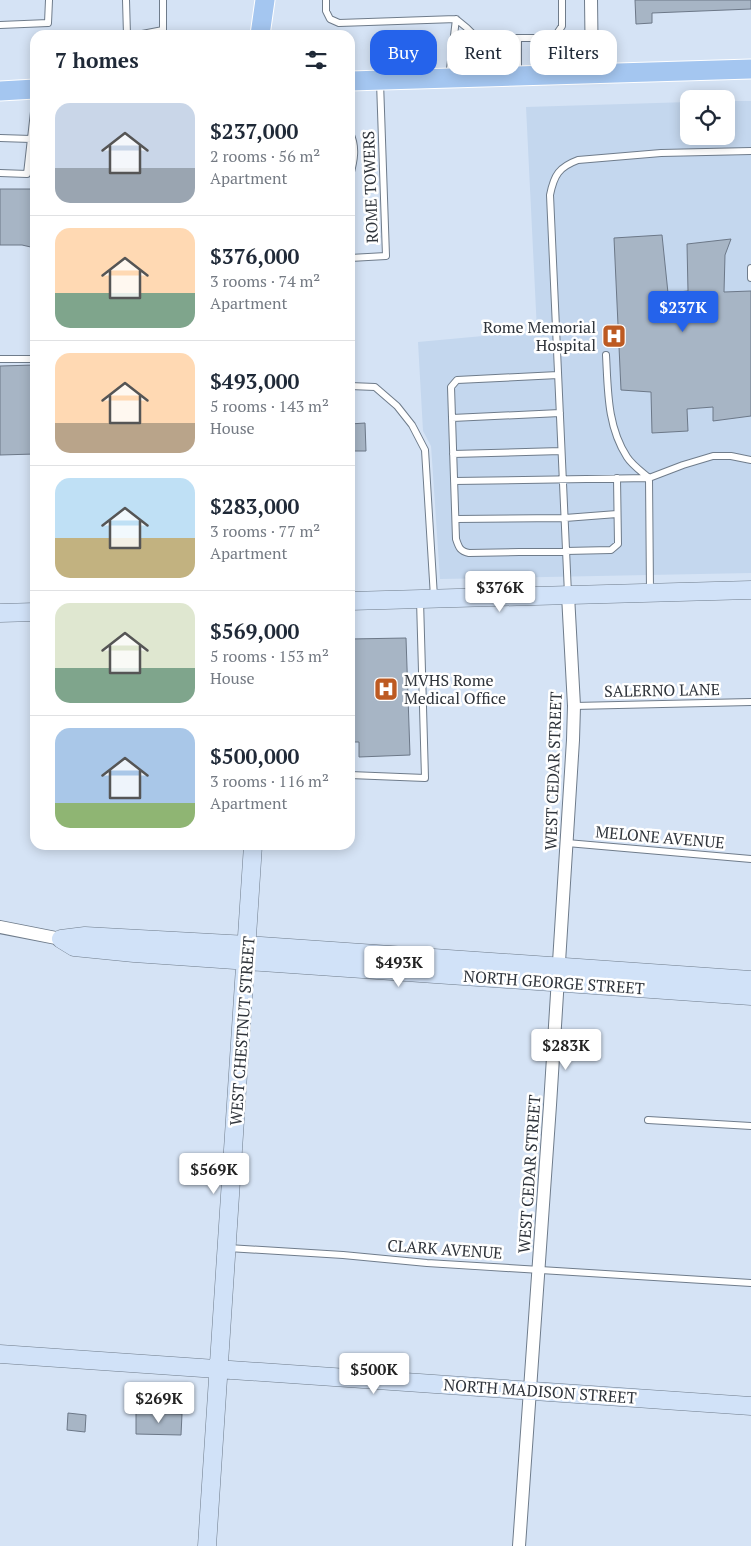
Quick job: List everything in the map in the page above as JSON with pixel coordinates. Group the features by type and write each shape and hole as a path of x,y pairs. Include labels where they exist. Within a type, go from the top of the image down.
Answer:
{"main road":[{"path":"261,30 265,0"},
{"path":"617,74 751,69"},
{"path":"355,81 592,75"},
{"path":"0,91 30,89"}],"street":[{"path":"591,0 591,30"},
{"path":"355,601 751,590"},
{"name":"WEST CEDAR STREET","path":"519,1546 567,843 574,706 568,595"},
{"path":"0,613 30,612"},
{"name":"WEST CHESTNUT STREET","path":"207,1546 253,850"},
{"name":"NORTH GEORGE STREET","path":"0,927 61,939 85,936 247,953 558,975 751,996"},
{"name":"NORTH GEORGE STREET","path":"558,975 751,980"},
{"name":"NORTH MADISON STREET","path":"0,1354 751,1406"}],"lane":[{"path":"0,26 48,23 50,0"},
{"path":"126,0 127,30"},
{"path":"162,30 163,0"},
{"path":"326,0 326,11 330,19 339,23 456,19 468,30"},
{"path":"520,38 556,35 562,26 562,0"},
{"path":"449,78 456,19"},
{"name":"ROME TOWERS","path":"355,258 386,256 380,80"},
{"path":"0,138 30,139"},
{"path":"0,173 27,174 30,148"},
{"path":"568,595 550,195 553,179 561,170 578,160 660,153 751,152"},
{"path":"751,268 751,278"},
{"path":"606,355 609,406 615,436 628,458 649,478 650,593"},
{"path":"0,359 30,358"},
{"path":"558,375 457,380 451,388 456,540 458,547 463,552 566,552 611,550 616,548 618,544 617,478"},
{"path":"355,386 375,387 398,406 425,450 427,599 425,778 355,775"},
{"path":"452,418 560,413"},
{"path":"454,454 562,451"},
{"path":"454,481 649,478 682,464 713,456 731,456 751,460"},
{"path":"456,519 565,518 617,514"},
{"name":"SALERNO LANE","path":"574,706 751,702"},
{"name":"MELONE AVENUE","path":"567,843 751,859"},
{"path":"648,1120 751,1126"},
{"name":"CLARK AVENUE","path":"227,1248 343,1255 427,1263 751,1283"}],"shaded area":[{"name":"Rome Memorial Hospital","path":"735,101 751,101 751,573 440,579 431,446 423,431 418,342 537,331 526,107 680,102 680,145 735,145"}],"building":[{"path":"635,0 751,0 751,9 652,13 652,23 636,24"},
{"path":"0,189 30,189 30,247 0,245"},
{"path":"662,235 668,293 688,291 687,244 731,239 725,255 724,292 751,291 751,416 713,421 713,407 687,409 688,431 652,433 651,392 621,390 614,238"},
{"path":"30,365 30,454 0,455 0,366"},
{"path":"365,423 366,451 355,451 355,424"},
{"name":"MVHS Rome Medical Office","path":"406,638 410,755 359,757 359,742 355,742 355,639"},
{"path":"68,1413 86,1415 85,1432 67,1430"},
{"path":"136,1413 182,1414 181,1435 136,1434"}],"place":[{"name":"Rome Memorial Hospital","path":"614,336"},
{"name":"MVHS Rome Medical Office","path":"386,689"}]}
